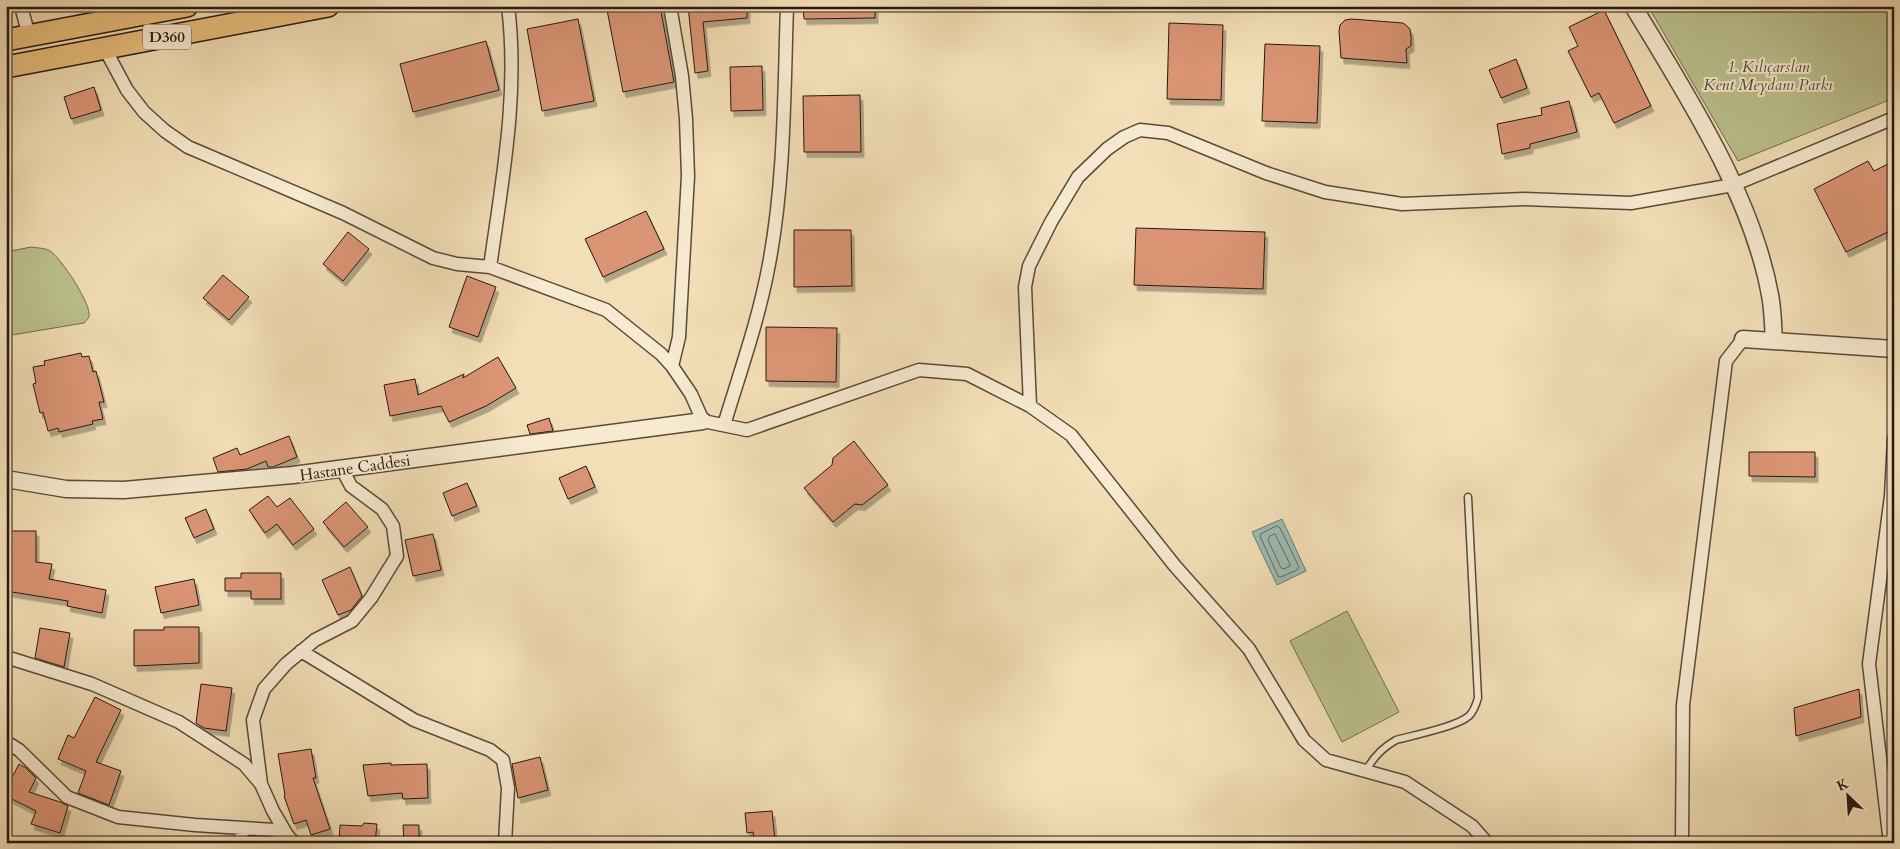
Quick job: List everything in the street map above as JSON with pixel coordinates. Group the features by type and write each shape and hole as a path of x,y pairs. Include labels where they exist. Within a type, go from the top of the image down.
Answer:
{"highway":[{"name":"D360","path":"6,40 187,6"},
{"name":"D360","path":"6,67 328,6"}],"street":[{"path":"21,6 29,36"},
{"path":"490,267 508,136 511,98 512,61 508,6"},
{"path":"670,6 682,76 688,176 679,337 672,366"},
{"path":"724,425 761,302 773,239 780,178 787,6"},
{"path":"1633,6 1685,92 1733,185 1756,243 1770,295 1774,341"},
{"path":"105,48 127,90 144,112 164,131 188,147 343,213 433,258 457,264 490,267 606,310 672,366 687,387 703,421 747,430 919,370 968,374 1030,406 1071,436 1175,566 1248,649 1304,740 1326,760 1405,782 1472,826 1487,843"},
{"path":"1030,406 1025,286 1029,266 1051,222 1078,177 1107,149 1124,137 1140,130 1168,133 1266,173 1325,192 1402,204 1524,199 1630,202 1733,185 1894,118"},
{"path":"1682,843 1683,705 1726,361 1743,339 1894,349"},
{"name":"Hastane Caddesi","path":"6,478 66,489 124,490 293,475 703,421"},
{"path":"1890,843 1869,664 1892,495 1894,439"},
{"path":"261,784 253,720 264,689 286,664 315,640 352,621 376,591 397,556 393,526 382,509 351,486 342,469"},
{"path":"301,652 414,720 490,750 502,760 508,788 505,843"},
{"path":"6,657 92,684 179,722 244,764 261,784 273,811 291,839"},
{"path":"6,742 19,750 67,797 118,817 274,830 291,839"},
{"path":"240,843 243,828"}],"lane":[{"path":"1366,772 1374,757 1387,745 1396,740 1463,720 1472,712 1476,705 1478,698 1468,497"}],"green space":[{"name":"1. Kılıçarslan Kent Meydanı Parkı","path":"1648,6 1890,6 1894,16 1894,98 1738,161"},
{"path":"31,247 50,251 67,271 88,307 89,316 84,323 6,336 6,252"},
{"path":"1347,611 1399,712 1342,742 1290,641"}],"water":[{"path":"1282,519 1306,571 1277,585 1252,532"}],"building":[{"path":"629,6 660,6 674,82 623,92 607,10"},
{"path":"688,6 747,6 747,18 703,22 708,71 695,73"},
{"path":"803,6 875,6 875,18 804,19"},
{"path":"1604,10 1651,106 1614,123 1599,93 1591,97 1568,51 1578,46 1569,27"},
{"path":"578,19 594,101 542,111 527,29"},
{"path":"1345,20 1403,23 1407,26 1410,29 1411,46 1406,49 1407,63 1341,58 1340,25"},
{"path":"1169,23 1223,25 1221,100 1167,99"},
{"path":"486,41 499,90 413,112 400,64"},
{"path":"1265,44 1320,46 1317,123 1262,121"},
{"path":"1516,59 1527,88 1501,98 1489,70"},
{"path":"762,66 763,110 731,111 730,67"},
{"path":"94,87 101,110 71,119 64,97"},
{"path":"860,95 861,152 804,152 803,96"},
{"path":"1569,101 1577,132 1530,144 1530,148 1502,154 1497,124 1542,115 1541,108"},
{"path":"1868,161 1874,171 1894,161 1894,229 1846,252 1814,189"},
{"path":"646,211 664,249 603,277 585,239"},
{"path":"1136,228 1265,232 1263,289 1134,285"},
{"path":"794,230 851,230 852,286 794,287"},
{"path":"348,232 369,249 343,281 323,264"},
{"path":"223,275 249,297 229,320 203,298"},
{"path":"467,276 496,287 478,337 449,327"},
{"path":"766,327 837,328 836,382 766,381"},
{"path":"81,353 82,357 89,356 93,372 96,371 104,402 99,402 103,419 92,421 93,424 59,432 58,428 48,431 43,412 40,413 33,384 36,383 33,367 45,365 44,361"},
{"path":"498,357 516,388 486,406 449,422 441,406 390,416 384,385 415,379 418,395 464,374 463,378"},
{"path":"549,418 553,431 530,434 527,425"},
{"path":"289,436 297,457 273,467 268,467 266,461 247,469 218,472 213,458 237,448 240,455"},
{"path":"854,441 888,485 862,505 855,504 833,522 804,488 832,465 833,458"},
{"path":"1749,452 1815,452 1815,477 1749,476"},
{"path":"586,466 595,487 568,499 559,478"},
{"path":"467,483 477,506 452,516 443,493"},
{"path":"268,496 277,507 290,498 314,529 293,545 277,524 265,533 249,510"},
{"path":"346,502 368,527 344,547 323,522"},
{"path":"206,509 214,529 194,538 185,518"},
{"path":"6,531 36,531 36,562 52,564 49,579 106,590 102,613 67,606 68,601 6,591"},
{"path":"433,534 441,570 413,576 405,540"},
{"path":"350,567 362,596 351,610 338,615 322,580"},
{"path":"241,573 281,573 281,599 251,599 251,591 225,591 225,578 241,578"},
{"path":"194,579 199,605 161,613 155,587"},
{"path":"164,627 199,627 199,663 134,666 134,630 164,630"},
{"path":"40,628 70,633 64,667 35,658"},
{"path":"201,684 232,688 226,731 204,728 196,723"},
{"path":"1859,689 1861,717 1796,736 1794,708"},
{"path":"95,697 121,710 96,762 121,771 109,805 78,793 86,771 58,759 68,735 74,738"},
{"path":"311,749 316,778 313,778 330,829 311,835 306,820 294,824 284,796 278,754"},
{"path":"540,757 548,790 518,798 512,764"},
{"path":"391,763 391,765 427,764 428,798 403,799 402,793 368,796 363,765"},
{"path":"19,764 36,778 29,792 68,806 60,833 31,824 36,811 6,796 6,789"},
{"path":"772,811 775,841 755,843 753,832 747,833 745,813"},
{"path":"364,823 377,824 375,843 339,843 340,825 362,826"},
{"path":"403,825 419,825 419,843 404,843"}]}
